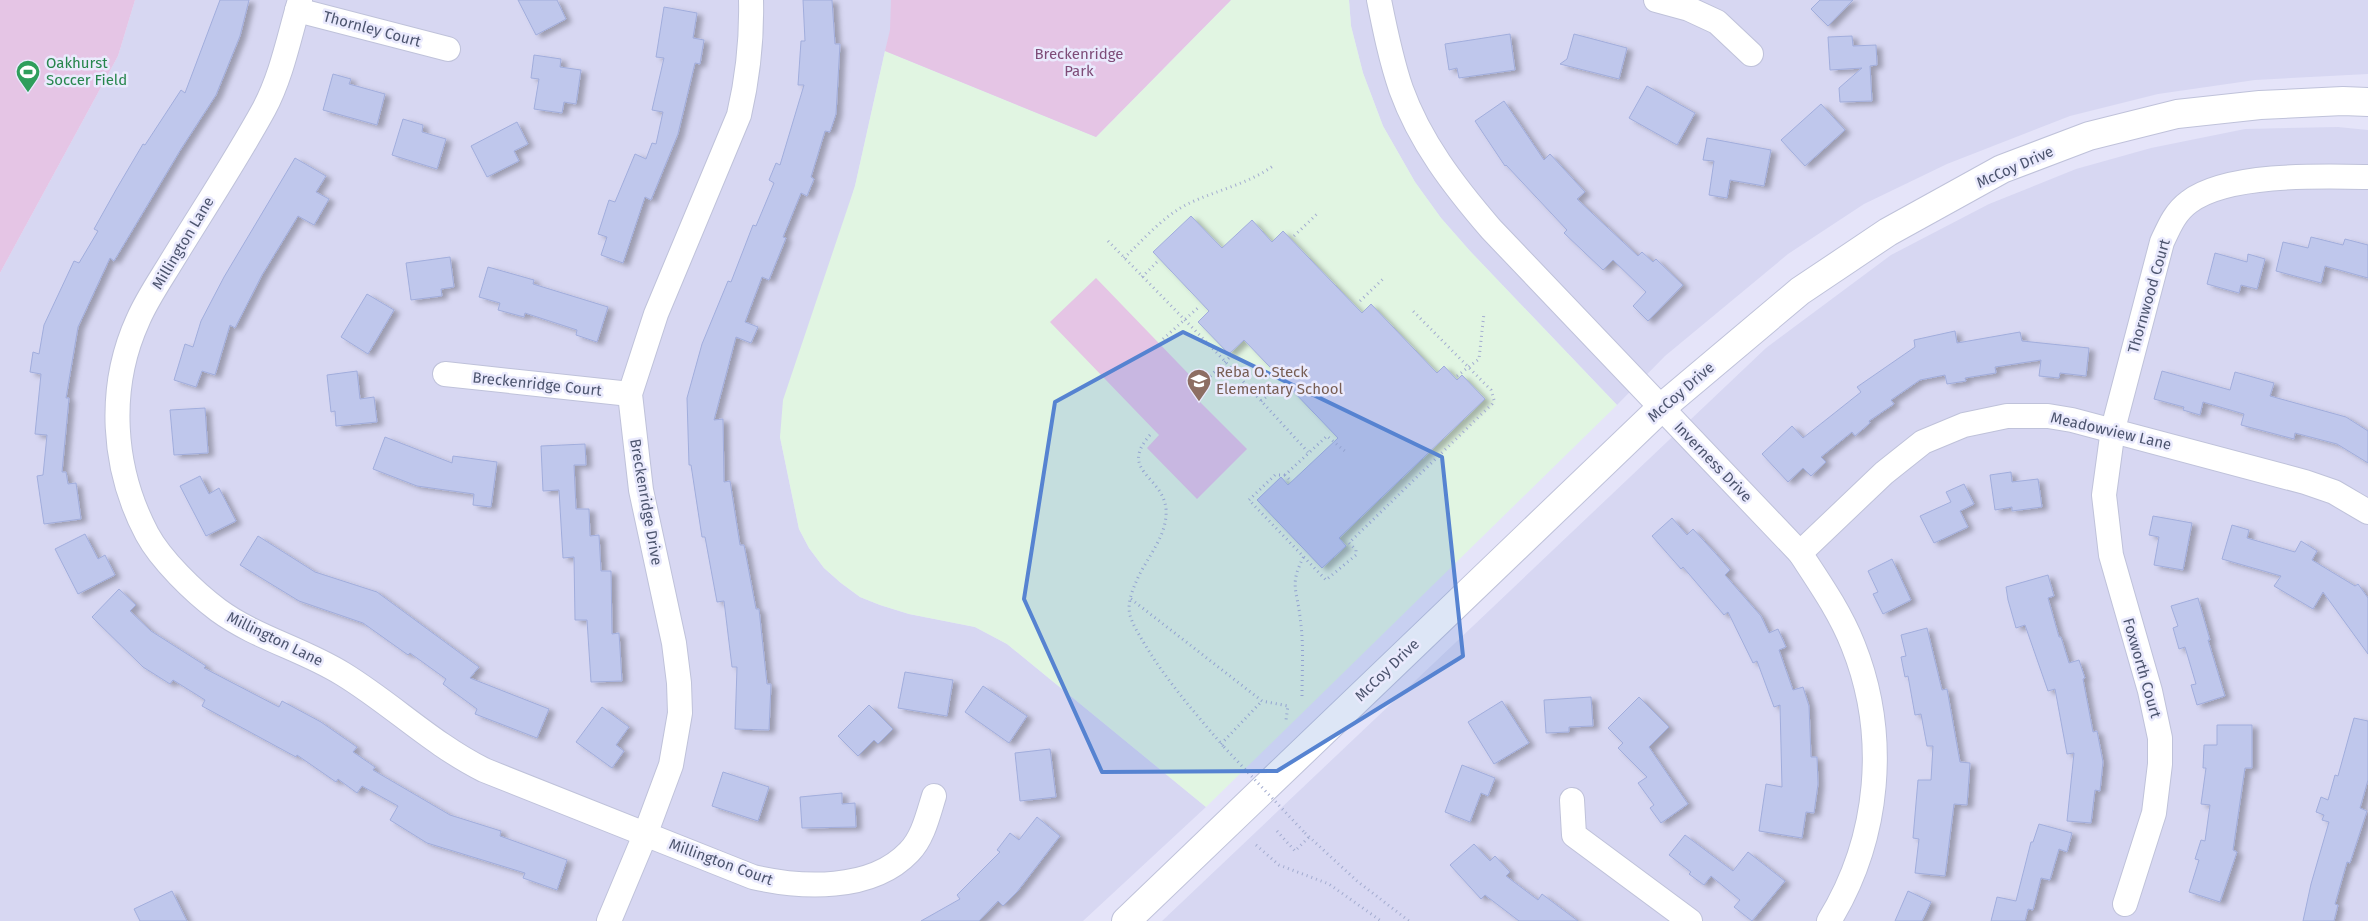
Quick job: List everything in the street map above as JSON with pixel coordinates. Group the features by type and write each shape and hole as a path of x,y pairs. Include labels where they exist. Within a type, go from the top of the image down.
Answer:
{"street":[{"name":"Breckenridge Drive","path":"609,921 645,835 671,765 680,713 680,683 674,643 641,490 630,394 656,314 739,114 746,83 752,38 751,0"},
{"name":"Inverness Drive","path":"1379,0 1390,52 1401,89 1431,152 1490,229 1800,553 1831,601 1853,644 1866,685 1874,731 1875,771 1868,827 1857,867 1845,894 1829,921"},
{"path":"1656,0 1688,9 1717,22 1751,54"},
{"name":"Thornley Court","path":"298,5 448,49"},
{"name":"Millington Lane","path":"298,5 281,68 264,109 146,304 129,342 119,387 118,433 126,481 147,535 189,586 219,611 243,626 343,674 456,756 484,770 645,835"},
{"name":"McCoy Drive","path":"1126,921 1661,408 1800,291 1888,232 2002,169 2089,136 2177,114 2260,105 2343,100 2368,102"},
{"name":"Thornwood Court","path":"2113,429 2162,242 2174,216 2179,211 2189,202 2209,190 2243,182 2318,176 2368,177"},
{"name":"Breckenridge Court","path":"445,374 630,394"},
{"name":"Meadowview Lane","path":"1800,553 1884,473 1923,442 1964,425 2007,416 2029,415 2072,420 2113,429 2305,482 2334,492 2368,512"},
{"name":"Foxworth Court","path":"2113,429 2104,495 2107,530 2119,587 2156,714 2160,764 2154,813 2125,904"},
{"name":"Millington Court","path":"645,835 753,877 784,884 818,886 853,881 890,868 910,852 921,834 934,796"},
{"path":"1572,800 1574,835 1690,921"}],"path":[{"path":"1124,258 1174,212 1184,206 1244,183 1273,166"},
{"path":"1294,236 1318,213"},
{"path":"1108,241 1225,362 1308,452"},
{"path":"1142,277 1158,262"},
{"path":"1360,301 1382,279"},
{"path":"1163,339 1200,306"},
{"path":"1347,454 1327,436 1285,475 1275,475 1249,500 1326,580 1356,555 1356,550 1349,542 1494,400 1491,390 1412,310"},
{"path":"1458,376 1479,359 1484,313"},
{"path":"1204,383 1230,357"},
{"path":"1261,401 1281,385"},
{"path":"1150,435 1141,445 1137,456 1141,469 1160,490 1166,507 1166,526 1137,581 1130,599 1129,613 1146,647 1167,677 1222,746 1305,833 1357,881 1409,921"},
{"path":"1285,475 1289,479"},
{"path":"1302,696 1300,616 1294,587 1297,570 1304,556"},
{"path":"1130,599 1262,701 1288,706 1286,720"},
{"path":"1222,746 1262,701"},
{"path":"1277,831 1295,851 1309,837"},
{"path":"1256,845 1279,865 1329,884 1380,921"}],"highlighted area":[{"path":"1183,332 1442,457 1463,656 1277,771 1102,772 1024,599 1055,402"}],"shaded area":[{"path":"135,0 1231,0 1096,137 885,51 855,186 780,437 799,529 809,548 824,568 841,583 860,597 880,605 909,614 975,627 1007,644 1206,807 1083,921 0,921 0,273 118,56"},
{"name":"Reba O. Steck Elementary School","path":"1231,0 1349,0 1351,26 1363,73 1383,126 1415,182 1441,218 1470,251 1617,405 1206,807 1007,644 975,627 909,614 880,605 860,597 841,583 824,568 809,548 799,529 780,437 783,400 855,186 885,51 1096,137"},
{"path":"1349,0 2368,0 2368,74 2255,80 2158,94 2070,116 1947,164 1864,204 1788,254 1665,356 1617,405 1470,251 1441,218 1415,182 1383,126 1363,73 1351,26"},
{"path":"2338,127 2368,130 2368,921 1162,921 1766,348 1891,255 1989,204 2076,169 2151,148 2245,129"}],"green space":[{"path":"0,0 135,0 118,56 0,273"},
{"name":"Breckenridge Park","path":"891,0 1231,0 1096,137 885,51 890,30"},
{"path":"1096,278 1205,391 1197,399 1247,449 1197,499 1147,448 1159,435 1050,322"}],"building":[{"path":"220,0 249,0 240,36 216,95 181,149 114,261 110,258 78,327 66,398 69,398 62,472 66,472 68,484 76,483 81,519 44,524 37,476 43,475 47,435 35,434 41,374 30,372 33,352 39,354 44,325 74,261 79,263 98,231 94,229 143,144 145,145 181,90 185,93"},
{"path":"518,0 557,0 566,19 536,35"},
{"path":"803,0 832,0 835,44 840,44 836,114 830,132 825,131 811,177 814,179 807,196 801,193 783,237 786,238 769,280 762,277 745,322 758,327 751,343 736,337 714,420 723,419 724,482 730,481 740,545 744,545 756,609 759,609 767,684 771,684 769,730 735,729 737,667 732,667 724,601 717,602 705,537 702,537 691,465 689,465 687,398 702,344 728,281 731,282 753,225 756,226 774,183 769,180 776,163 780,165 804,85 798,85 801,41 805,41"},
{"path":"1820,0 1853,0 1828,26 1811,9"},
{"path":"664,7 697,13 693,38 704,40 700,64 695,63 678,134 651,200 645,197 623,263 601,255 607,237 598,234 609,200 615,202 635,154 646,159 652,143 656,144 663,112 652,110 664,58 656,57"},
{"path":"1510,34 1515,70 1459,78 1457,68 1449,70 1445,44"},
{"path":"1574,34 1627,48 1619,79 1560,64 1567,59"},
{"path":"1852,36 1853,46 1876,45 1877,65 1870,66 1872,101 1840,102 1839,88 1862,68 1830,70 1828,37"},
{"path":"534,55 561,59 560,67 581,70 576,104 564,102 562,113 534,109 539,79 531,78"},
{"path":"333,74 351,79 349,84 385,94 377,125 323,110"},
{"path":"1647,86 1695,113 1677,145 1629,118"},
{"path":"1504,101 1544,160 1550,154 1585,192 1577,199 1638,256 1642,252 1653,262 1656,259 1683,285 1648,321 1633,306 1646,292 1613,260 1603,270 1564,233 1567,230 1505,166 1475,121"},
{"path":"1821,104 1845,130 1805,166 1781,140"},
{"path":"403,119 423,125 422,132 446,139 437,169 392,155"},
{"path":"517,122 528,144 514,151 519,161 487,177 471,146"},
{"path":"1707,138 1771,150 1764,186 1730,180 1727,198 1709,195 1714,161 1703,160"},
{"path":"295,158 326,176 316,192 329,199 314,225 298,216 262,275 235,328 230,325 215,375 202,371 196,387 174,380 185,344 193,347 201,321 224,277"},
{"path":"1191,216 1222,248 1252,220 1272,242 1283,231 1362,313 1371,304 1437,373 1444,366 1457,380 1462,375 1485,399 1339,538 1346,546 1322,568 1257,500 1281,477 1288,485 1338,438 1244,340 1229,354 1198,322 1209,311 1153,252"},
{"path":"2311,237 2343,245 2345,239 2368,245 2368,278 2325,266 2321,283 2276,271 2283,242 2308,248"},
{"path":"2215,253 2247,262 2248,254 2265,259 2257,289 2241,285 2239,293 2207,284"},
{"path":"450,257 454,287 441,289 442,296 411,300 406,263"},
{"path":"488,267 534,280 533,284 608,307 597,342 576,335 577,330 525,313 524,317 498,310 500,303 479,297"},
{"path":"367,294 394,310 368,354 341,337"},
{"path":"1955,331 1957,343 2020,332 2022,341 2089,348 2086,376 2060,373 2059,378 2039,376 2041,360 1995,367 1996,373 1965,378 1966,381 1947,384 1945,375 1920,380 1891,400 1894,404 1869,421 1870,423 1855,436 1852,432 1821,457 1826,462 1811,476 1803,468 1788,482 1762,454 1792,426 1803,438 1861,392 1857,387 1915,347 1914,340"},
{"path":"357,371 360,399 374,397 377,422 336,426 335,411 331,412 327,375"},
{"path":"2162,371 2230,390 2235,372 2274,383 2270,396 2346,417 2368,431 2368,463 2337,444 2295,433 2294,439 2241,425 2244,414 2203,402 2200,415 2183,410 2184,407 2154,399"},
{"path":"205,408 208,453 174,455 170,410"},
{"path":"385,437 452,463 453,456 497,462 491,507 473,505 474,494 417,486 373,469"},
{"path":"585,444 586,465 574,465 576,509 589,509 590,536 599,535 601,571 611,571 612,634 619,633 622,681 591,682 587,620 575,620 574,557 563,558 559,490 543,491 541,446"},
{"path":"2011,472 2012,482 2038,479 2042,507 2012,511 2012,507 1995,510 1990,475"},
{"path":"200,476 209,494 219,488 236,521 206,536 180,486"},
{"path":"1964,484 1974,504 1960,511 1968,527 1934,543 1920,516 1951,502 1946,492"},
{"path":"2153,516 2192,523 2183,570 2154,565 2159,537 2149,535"},
{"path":"1672,518 1687,535 1693,529 1730,570 1725,575 1761,616 1769,633 1778,629 1786,647 1779,650 1793,690 1803,687 1809,706 1811,757 1817,757 1818,784 1814,813 1806,812 1802,838 1759,831 1766,784 1782,787 1780,705 1774,707 1757,661 1753,663 1728,612 1724,615 1683,567 1681,569 1652,536"},
{"path":"2232,525 2249,530 2247,538 2295,552 2301,541 2317,551 2312,560 2355,586 2358,584 2368,598 2368,654 2323,592 2313,609 2274,586 2281,576 2222,559"},
{"path":"85,534 98,559 105,555 115,575 78,594 55,549"},
{"path":"258,536 315,572 377,592 479,667 470,678 549,709 537,738 475,714 477,709 443,684 446,679 363,623 299,601 240,565"},
{"path":"1892,559 1911,600 1883,614 1873,594 1878,592 1868,571"},
{"path":"2048,575 2054,596 2048,598 2059,637 2061,637 2069,663 2079,660 2085,678 2083,679 2093,732 2097,731 2103,762 2100,791 2095,790 2091,823 2067,821 2074,753 2067,754 2055,689 2048,691 2025,625 2016,628 2008,600 2006,587"},
{"path":"119,589 136,605 130,611 151,631 206,666 204,668 279,707 282,701 321,722 357,747 353,752 375,767 373,770 450,815 501,831 500,836 567,860 557,890 523,878 525,873 427,843 390,820 398,806 362,786 357,793 338,779 336,782 297,755 296,757 202,706 205,700 173,680 170,684 143,667 92,617"},
{"path":"2198,598 2210,640 2208,640 2225,696 2197,705 2191,685 2196,684 2185,647 2179,649 2173,628 2178,626 2171,606"},
{"path":"1927,628 1942,690 1947,689 1960,762 1970,763 1967,805 1954,804 1945,876 1915,873 1919,839 1913,838 1918,780 1931,780 1933,746 1927,746 1921,714 1915,715 1908,676 1905,677 1901,657 1906,656 1901,635"},
{"path":"905,672 953,680 947,716 898,708"},
{"path":"983,686 1027,716 1009,743 965,712"},
{"path":"1591,697 1593,726 1569,727 1569,732 1546,733 1544,700"},
{"path":"1639,697 1669,727 1649,747 1688,804 1661,823 1650,808 1654,805 1638,783 1647,777 1618,748 1623,743 1608,728"},
{"path":"1502,701 1529,743 1494,764 1468,722"},
{"path":"869,705 893,729 878,744 874,740 858,756 838,736"},
{"path":"602,707 629,727 616,745 624,751 612,768 576,742"},
{"path":"2354,718 2368,721 2368,780 2360,808 2367,811 2350,863 2347,862 2335,904 2338,905 2334,921 2303,921 2311,884 2329,822 2322,820 2324,815 2316,812 2321,797 2328,800 2335,775 2338,776"},
{"path":"2217,725 2252,725 2252,768 2245,768 2233,850 2237,852 2220,902 2189,892 2199,860 2195,859 2201,840 2205,841 2210,805 2201,804 2206,768 2203,768 2204,745 2217,745"},
{"path":"1050,749 1056,797 1020,801 1015,753"},
{"path":"1462,765 1495,778 1488,796 1481,793 1470,822 1445,812"},
{"path":"723,772 769,787 758,821 712,806"},
{"path":"842,793 842,804 855,803 856,827 802,828 800,797"},
{"path":"1037,817 1060,836 1017,892 1003,906 998,901 979,921 921,921 960,899 957,895 1000,852 997,850 1010,833 1019,840"},
{"path":"2039,824 2072,833 2067,852 2059,849 2050,880 2041,878 2033,910 2028,909 2025,921 1991,921 1997,897 2016,901 2031,842 2033,842"},
{"path":"1685,835 1733,871 1748,852 1785,881 1752,921 1734,907 1740,900 1711,876 1704,885 1669,855"},
{"path":"1474,844 1490,861 1495,856 1510,872 1506,876 1538,900 1542,894 1578,921 1519,921 1485,895 1481,899 1450,865"},
{"path":"172,891 187,921 140,921 134,909"},
{"path":"1908,891 1931,902 1922,921 1895,921"}],"place":[{"name":"Oakhurst Soccer Field","path":"28,93"},
{"name":"Reba O. Steck Elementary School","path":"1199,402"}]}
